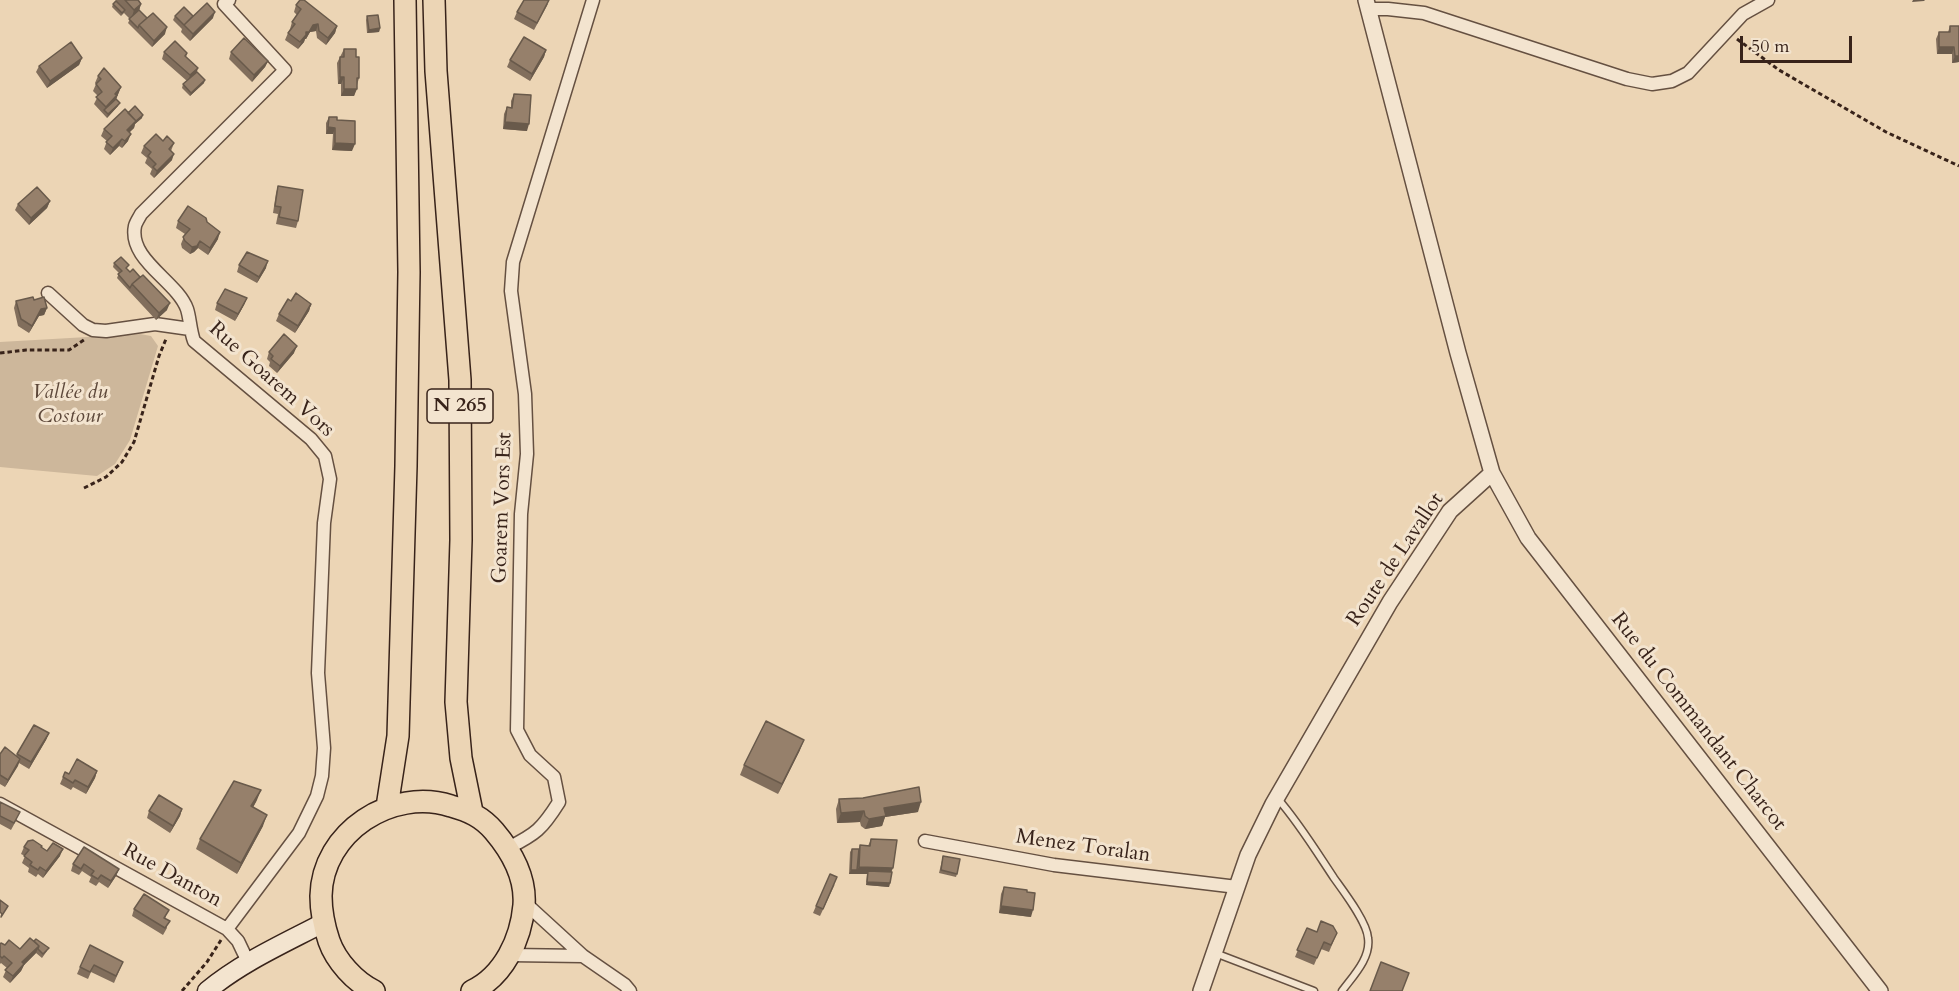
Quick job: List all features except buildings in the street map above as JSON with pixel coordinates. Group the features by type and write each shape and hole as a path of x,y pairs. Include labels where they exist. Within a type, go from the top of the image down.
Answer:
{"highway":[{"name":"N 265","path":"387,807 398,736 406,466 409,272 405,0"},
{"name":"N 265","path":"434,0 436,71 460,380 461,540 456,702 461,758 472,812"},
{"path":"374,991 348,972 332,949 323,923 321,894 327,866 341,841 362,820 387,807 413,801 440,802 472,812 489,826 508,848 520,874 524,902 520,930 510,955 495,974 472,991"}],"main road":[{"path":"207,991 248,962 323,923"}],"street":[{"name":"Goarem Vors Est","path":"508,848 530,837 545,824 559,802 554,777 530,755 517,730 521,514 527,454 525,394 511,291 513,262 593,0"},
{"path":"1492,473 1458,353 1368,4 1424,13 1627,79 1652,84 1672,81 1688,73 1743,14 1768,0"},
{"name":"Rue Goarem Vors","path":"225,1 285,70 141,214 135,226 135,238 140,253 187,308 194,341 311,439 325,456 330,479 324,523 318,674 324,748 322,776 317,796 299,833 227,929"},
{"path":"48,293 83,325 93,330 106,331 155,324 190,329"},
{"name":"Route de Lavallot","path":"1201,991 1248,855 1277,798 1390,602 1444,520 1450,511 1492,473"},
{"name":"Rue du Commandant Charcot","path":"1492,473 1528,538 1880,991"},
{"name":"Rue Danton","path":"0,804 227,929 238,941 248,962"},
{"name":"Menez Toralan","path":"925,841 1054,865 1237,887"},
{"path":"524,902 583,956 625,985 630,991"},
{"path":"510,955 583,956"}],"lane":[{"path":"1277,798 1291,814 1356,910 1369,937 1362,964 1342,991"},
{"path":"1214,953 1314,991"}],"path":[{"path":"1727,31 1761,59 1886,132 1959,165"},
{"path":"84,488 106,477 122,462 134,442 159,356 168,334 175,326"},
{"path":"0,353 26,350 69,350 93,330"},
{"path":"182,991 207,962 227,929"}],"green space":[{"name":"Vallée du Costour","path":"140,334 151,336 158,346 130,440 115,464 97,476 0,467 0,342"}]}
